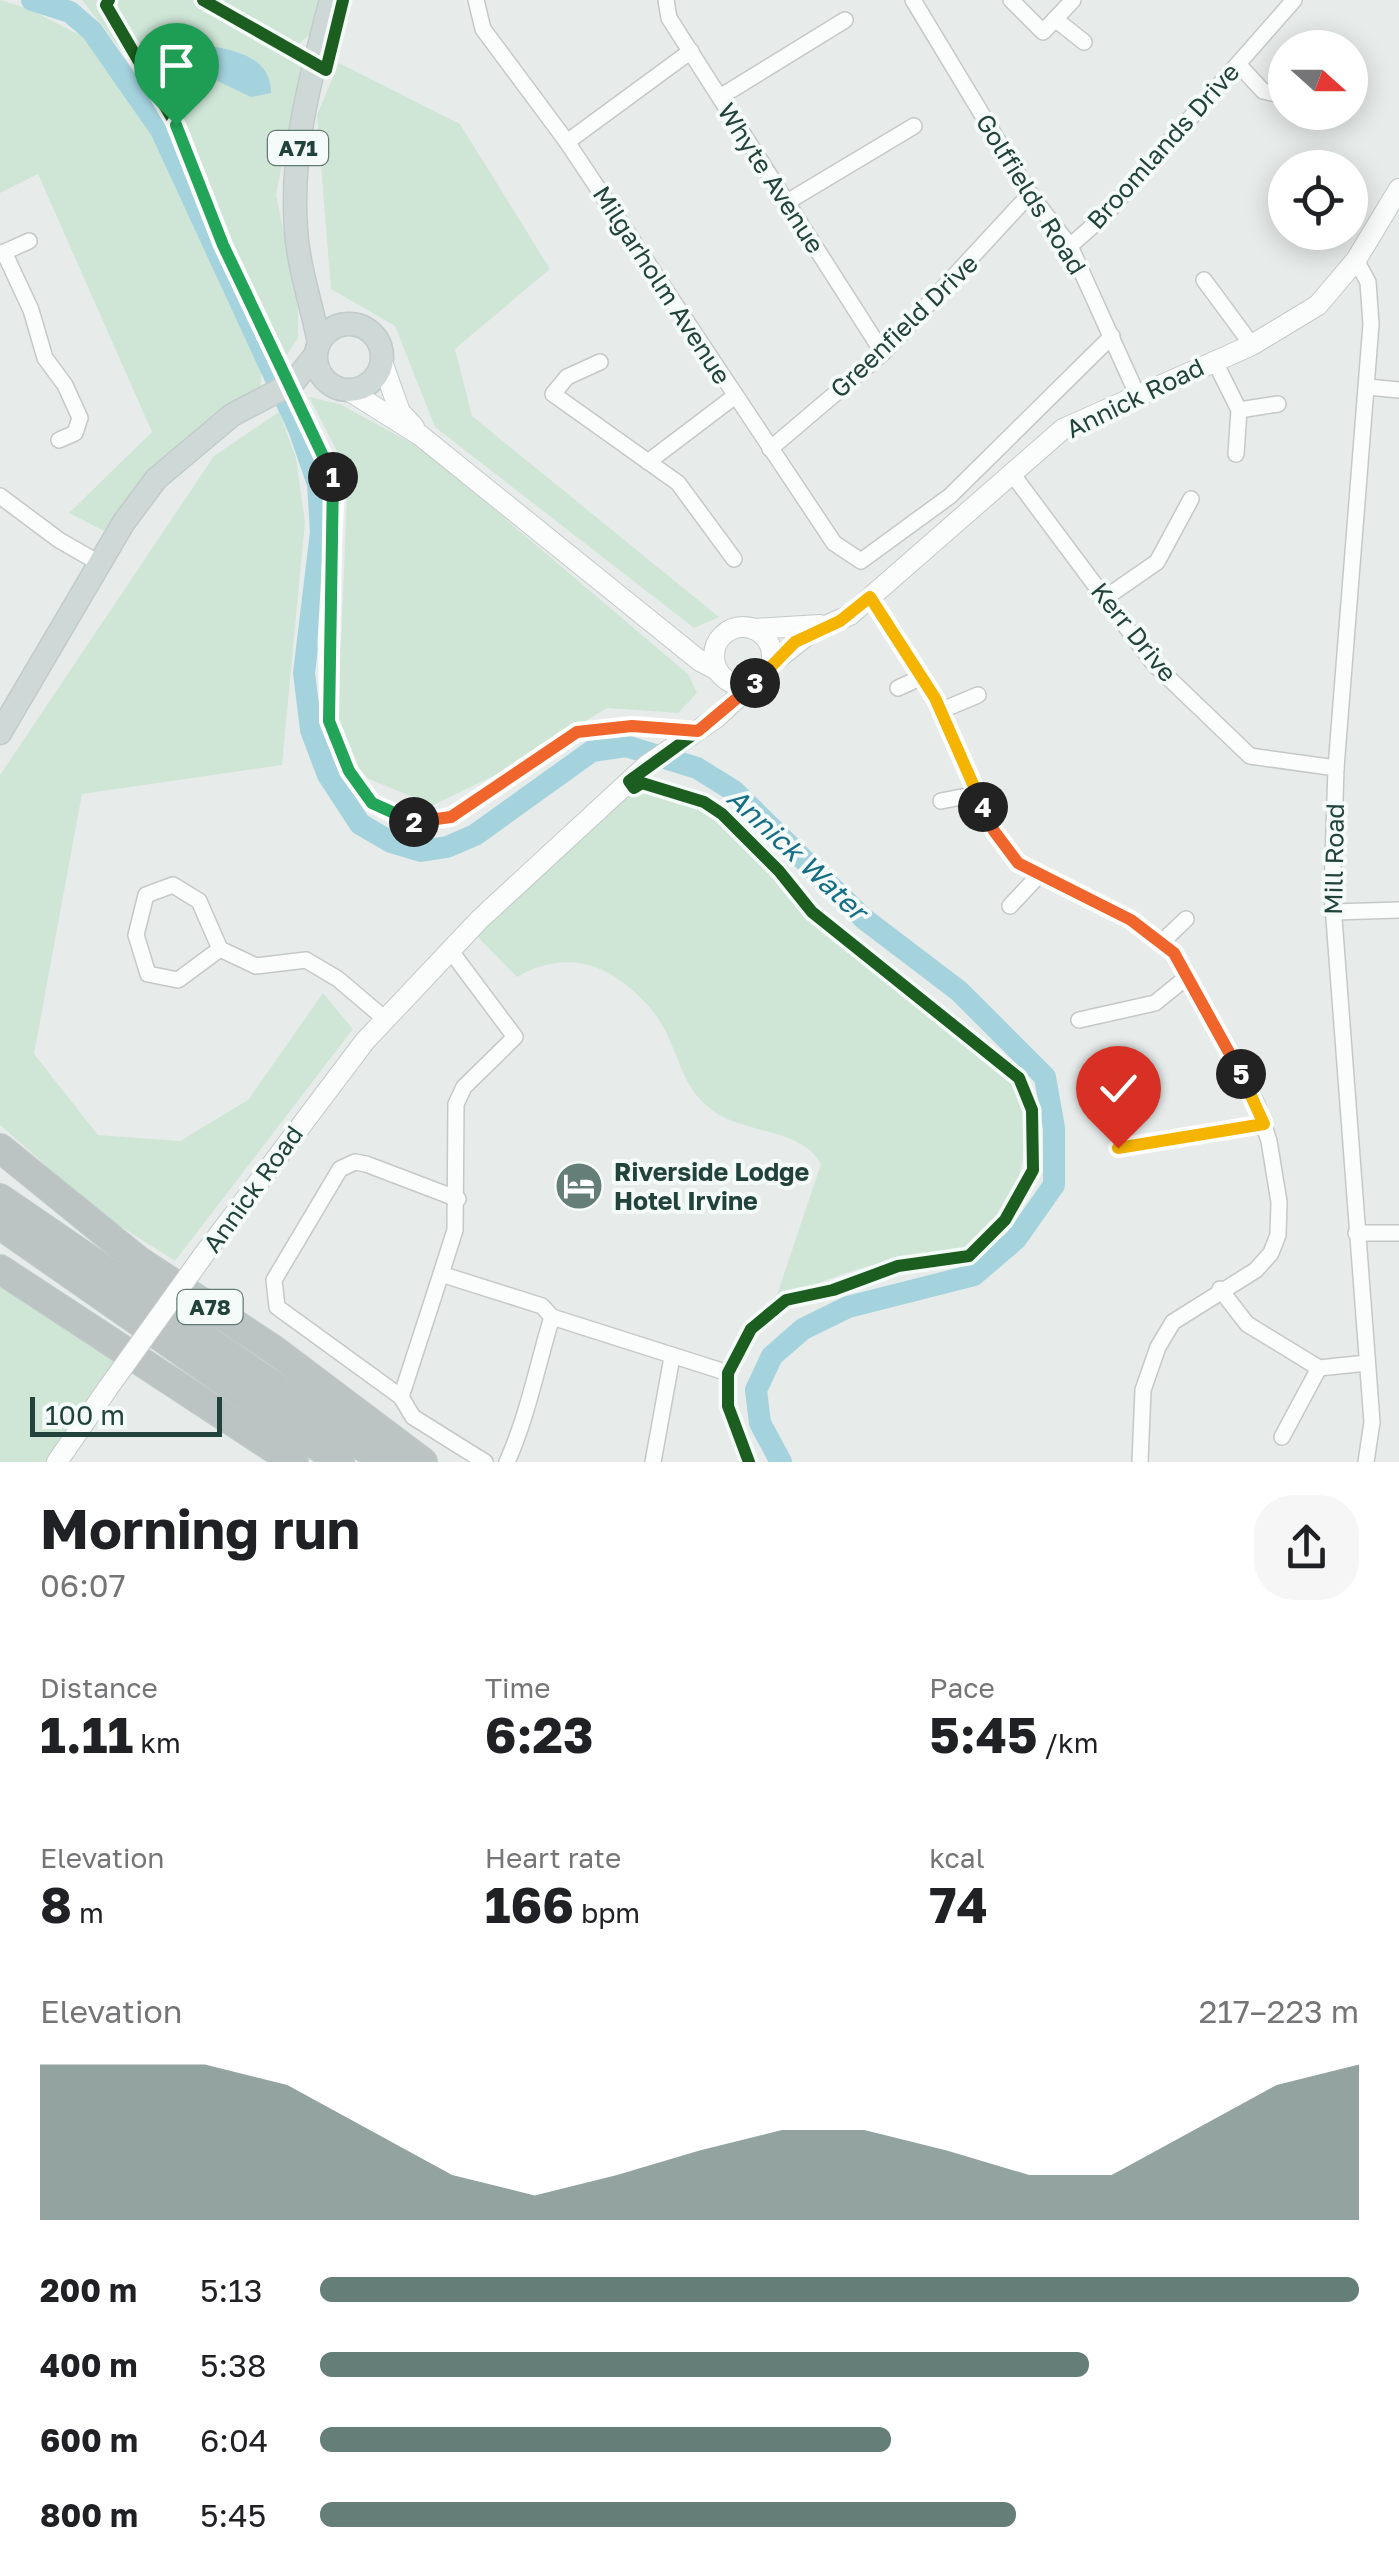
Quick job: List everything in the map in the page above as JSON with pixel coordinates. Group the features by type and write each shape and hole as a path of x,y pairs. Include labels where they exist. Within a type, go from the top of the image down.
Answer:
{"highway":[{"name":"A78","path":"0,1148 138,1260 273,1349 423,1462"},
{"name":"A78","path":"0,1198 385,1462"},
{"name":"A78","path":"0,1224 340,1462"},
{"path":"0,1270 294,1462"}],"main road":[{"name":"A71","path":"330,0 304,104 294,171 296,234 311,298 317,366 339,388"},
{"name":"Annick Road","path":"772,662 795,642 870,597 1063,429 1252,345 1318,305 1356,260 1399,189"},
{"path":"311,298 348,324 365,328 377,340 400,412 422,436"},
{"path":"0,732 99,563 156,479 192,444 257,401 293,384 329,330 348,324"},
{"path":"293,384 366,386 382,362"},
{"path":"339,388 422,436 740,686 763,678 772,662 767,639 753,629"},
{"path":"716,718 720,673 714,658 719,641 734,629 828,625"},
{"path":"672,634 719,641"},
{"name":"Annick Road","path":"57,1462 202,1257 385,1019 450,950 647,765 716,718 752,684"}],"street":[{"name":"Milgarholm Avenue","path":"476,0 483,29 567,142 834,544 861,561"},
{"name":"Whyte Avenue","path":"666,0 670,18 690,51 884,353"},
{"name":"Golffields Road","path":"914,0 1030,194 1070,246 1136,394"},
{"path":"1011,0 1043,32 1072,0"},
{"name":"Broomlands Drive","path":"1070,246 1105,215 1294,0"},
{"path":"1055,19 1084,42"},
{"path":"720,97 846,20"},
{"path":"567,142 690,51"},
{"path":"1238,64 1268,92"},
{"path":"787,202 914,126"},
{"name":"Greenfield Drive","path":"770,449 884,353 1030,194"},
{"path":"29,240 2,253 31,310 45,358 65,384 80,418 75,433 60,440"},
{"name":"Mill Road","path":"1356,260 1366,274 1372,302 1336,768 1333,912 1372,1422 1366,1462"},
{"path":"1204,280 1252,345"},
{"name":"Annick Road","path":"861,561 950,496 1112,336"},
{"path":"1214,360 1239,410 1236,454"},
{"path":"600,362 566,377 553,394 678,484 734,559"},
{"path":"1368,387 1399,390"},
{"path":"648,462 735,396"},
{"path":"1239,410 1278,404"},
{"name":"Kerr Drive","path":"1013,475 1154,664 1250,756 1336,768"},
{"path":"0,496 58,540 99,563"},
{"path":"1105,598 1157,562 1191,499"},
{"path":"870,597 922,677 994,831 1018,863 1131,920 1174,953 1264,1124 1279,1202 1278,1235 1271,1253 1256,1270 1220,1289 1173,1322 1158,1346 1143,1390 1140,1462"},
{"path":"898,688 922,677"},
{"path":"940,711 978,695"},
{"path":"941,801 978,794"},
{"path":"1010,906 1040,874"},
{"path":"220,949 178,980 148,974 136,935 146,894 173,885 199,901 220,949 256,966 306,960 338,979 385,1019"},
{"path":"1333,912 1399,910"},
{"path":"1161,943 1186,919"},
{"path":"401,1396 455,1230 456,1104 464,1086 515,1037 450,950"},
{"path":"1079,1020 1155,1003 1187,977"},
{"path":"1118,1148 1264,1124"},
{"path":"458,1199 355,1162 340,1169 274,1280 277,1307 401,1396 413,1417 485,1462"},
{"path":"1356,1233 1399,1233"},
{"path":"441,1274 542,1306 552,1316 728,1373"},
{"path":"1220,1289 1246,1324 1319,1368 1367,1363"},
{"path":"507,1462 528,1416 526,1398 552,1316"},
{"path":"653,1462 656,1426 672,1357"},
{"path":"1282,1437 1319,1368"}],"green space":[{"path":"0,0 29,9 107,49 200,217 261,350 261,389 104,531 69,513 152,432 38,174 0,193"},
{"path":"82,0 319,0 310,34 299,44 301,68 276,195 298,299 298,338 281,364 220,246 172,125 132,64"},
{"path":"339,63 460,124 550,269 455,349 472,416 719,617 694,628 435,427 395,326 331,289 317,115"},
{"path":"309,397 340,404 424,450 688,674 697,693 678,713 607,708 506,770 433,805 349,771 329,712 341,643 348,472"},
{"path":"279,412 296,458 305,522 282,765 82,794 34,1054 98,1135 180,1141 248,1100 323,993 353,1029 175,1261 100,1213 0,1125 0,775 214,456"},
{"path":"646,785 709,809 786,883 807,915 841,937 1016,1085 1025,1131 1017,1184 994,1230 976,1247 947,1261 871,1265 775,1301 821,1164 812,1152 786,1137 713,1111 684,1075 660,1021 621,981 590,966 573,963 555,963 517,977 475,934 638,787"},
{"path":"0,1276 130,1358 57,1462 0,1462"}],"water":[{"path":"183,44 231,50 254,60 269,79 271,93 251,97 207,76 190,81 176,78 167,69 167,62"}],"waterway":[{"name":"Annick Water","path":"32,0 70,12 92,31 161,130 299,429 318,484 321,532 304,673 311,730 328,775 360,824 391,842 421,851 447,847 475,835 592,751 626,746 697,768 734,791 863,918 959,991 1045,1077 1054,1128 1054,1185 1016,1239 974,1275 848,1307 803,1329 772,1356 756,1390 760,1423 781,1462"}],"cycle path":[{"path":"109,0 106,5 176,125 223,245 336,484 327,642 329,721 349,771 372,803 408,823 451,817 577,732 631,726 698,731"},
{"path":"203,0 326,70 343,0"},
{"path":"698,731 629,781 634,788 642,783 704,802 722,814 779,871 812,912 1019,1078 1032,1110 1033,1170 1005,1220 969,1256 898,1266 833,1290 786,1300 751,1329 728,1373 728,1406 749,1462"}],"place":[{"name":"Riverside Lodge Hotel Irvine","path":"579,1186"}],"route":[{"path":"176,125 223,245 336,484 327,642 329,721 349,771 372,803 408,823 451,817 516,777 577,732 632,726 698,731 763,678 772,662 795,642 840,621 870,597 935,698 994,831 1018,863 1131,920 1174,953 1257,1104 1264,1124 1118,1148"}]}
